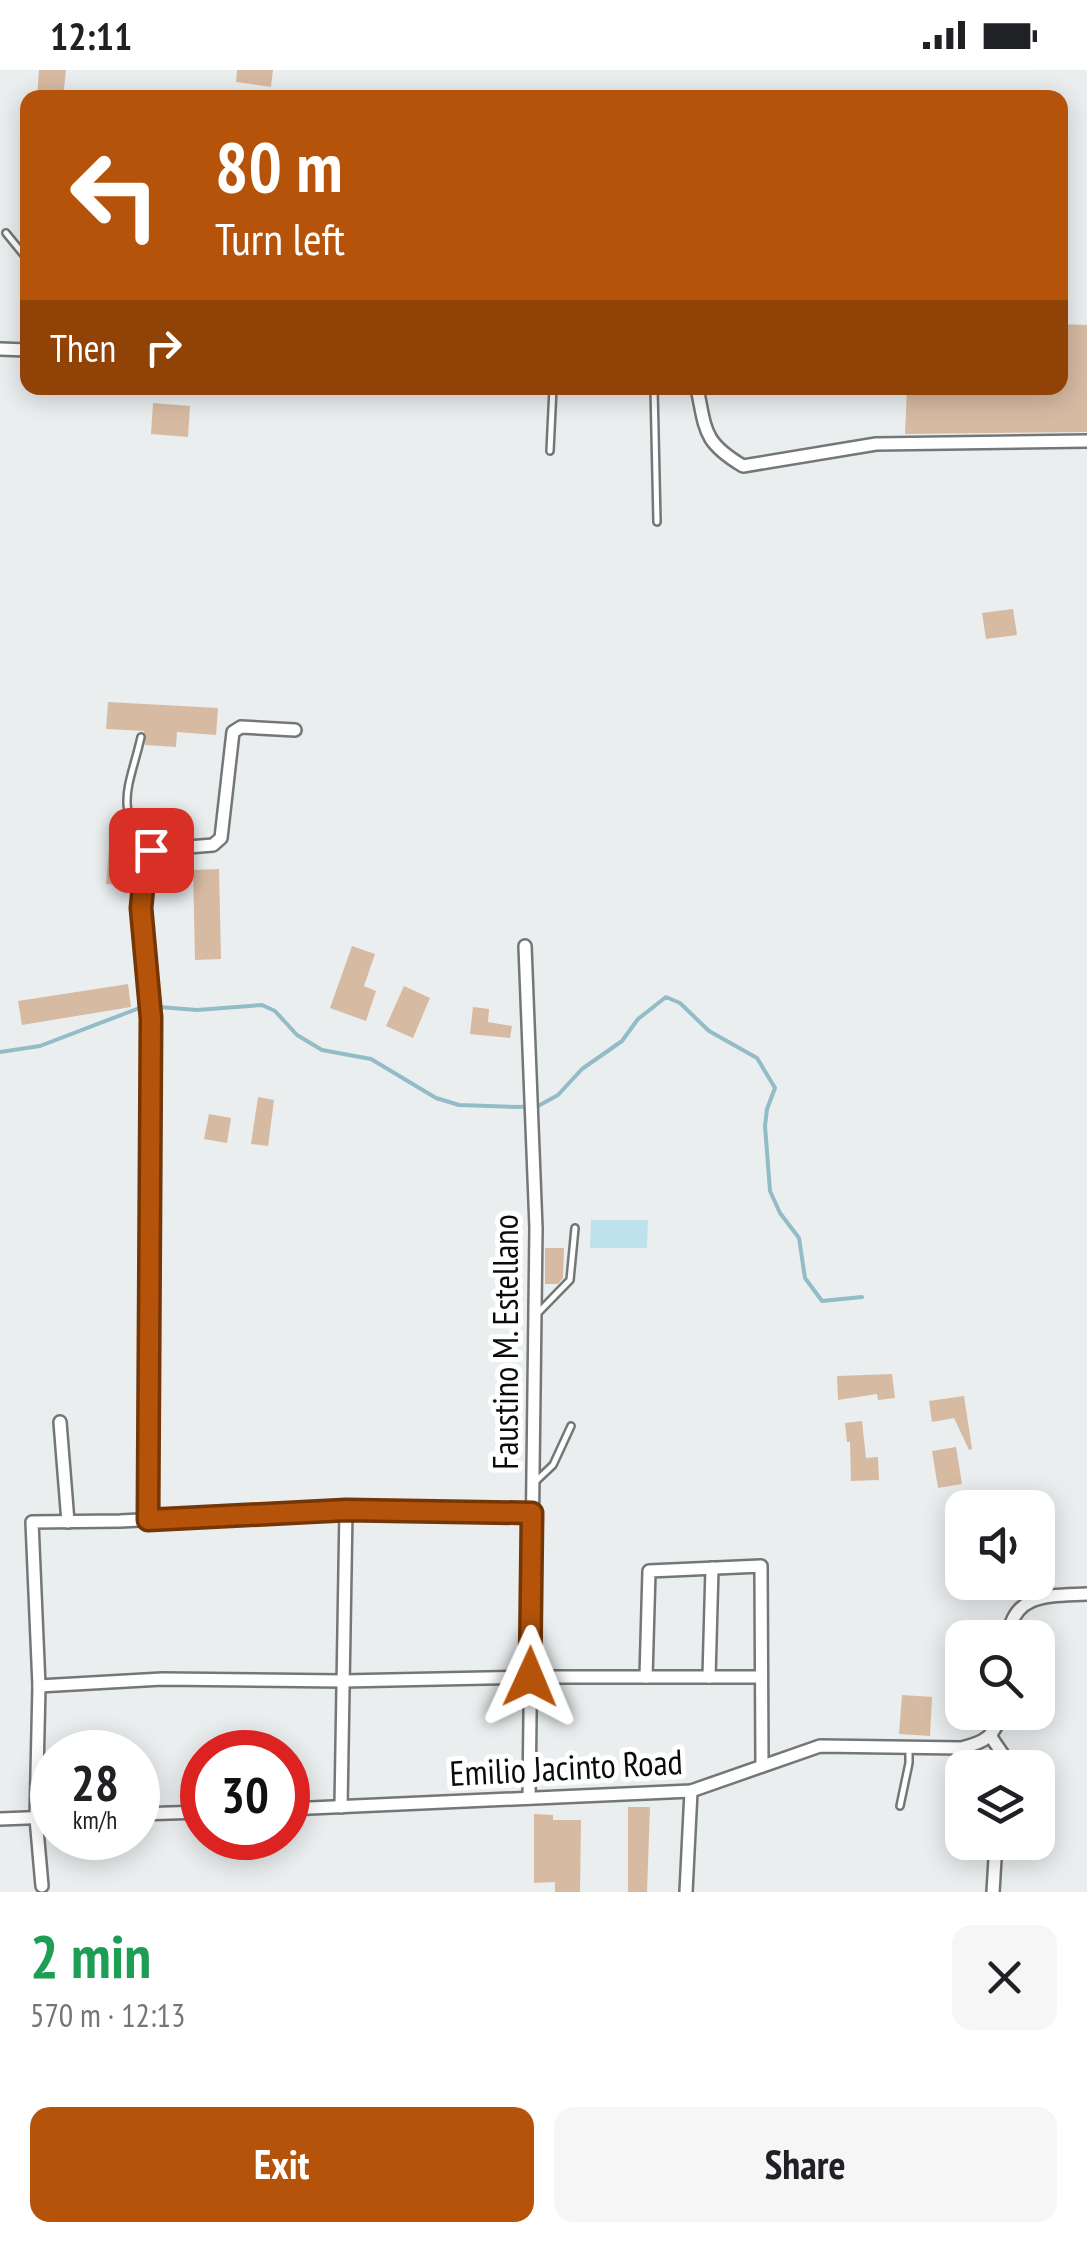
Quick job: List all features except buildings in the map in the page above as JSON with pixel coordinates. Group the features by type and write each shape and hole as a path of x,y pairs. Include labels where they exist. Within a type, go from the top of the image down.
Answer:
{"street":[{"path":"699,395 707,435 719,452 742,466 876,444 1087,442"},
{"path":"148,1520 151,1018 141,908 146,856 151,850 214,845 220,838 233,732 240,727 295,730"},
{"name":"Faustino M. Estellano","path":"525,946 534,1316 529,1798"},
{"path":"60,1422 68,1522"},
{"path":"340,1808 346,1510"},
{"path":"39,1730 32,1522 346,1510 532,1513"},
{"path":"646,1677 649,1571 761,1566 762,1766"},
{"path":"710,1678 712,1568"},
{"path":"1014,1620 1029,1600 1087,1594"},
{"path":"40,1686 162,1679 761,1678"},
{"path":"995,1730 991,1737 1000,1750"},
{"name":"Emilio Jacinto Road","path":"310,1809 691,1791 820,1746 961,1748 991,1737"},
{"path":"686,1892 691,1791"},
{"path":"0,1820 30,1818"},
{"path":"40,1860 42,1886"},
{"path":"993,1892 995,1860"}],"lane":[{"path":"6,234 20,251"},
{"path":"550,451 554,395"},
{"path":"654,395 657,522"},
{"path":"141,737 125,808 133,830 151,850"},
{"path":"534,1316 570,1280 575,1228"},
{"path":"532,1484 552,1465 571,1426"},
{"path":"900,1806 909,1763 908,1746"}],"shaded area":[{"path":"591,1220 648,1220 647,1248 590,1248"}],"waterway":[{"path":"159,1007 197,1010 262,1005 322,1050 371,1059 436,1098 459,1105 517,1107 538,1106 558,1095 582,1069 622,1041 638,1019 666,997 680,1003 709,1031 757,1058 775,1088 765,1126 770,1191 780,1213 799,1238 805,1278 822,1301 862,1297"},
{"path":"0,1052 40,1046 142,1007"}],"route":[{"path":"151,850 146,856 141,908 151,1018 148,1520 346,1510 532,1513 530,1677"}]}
